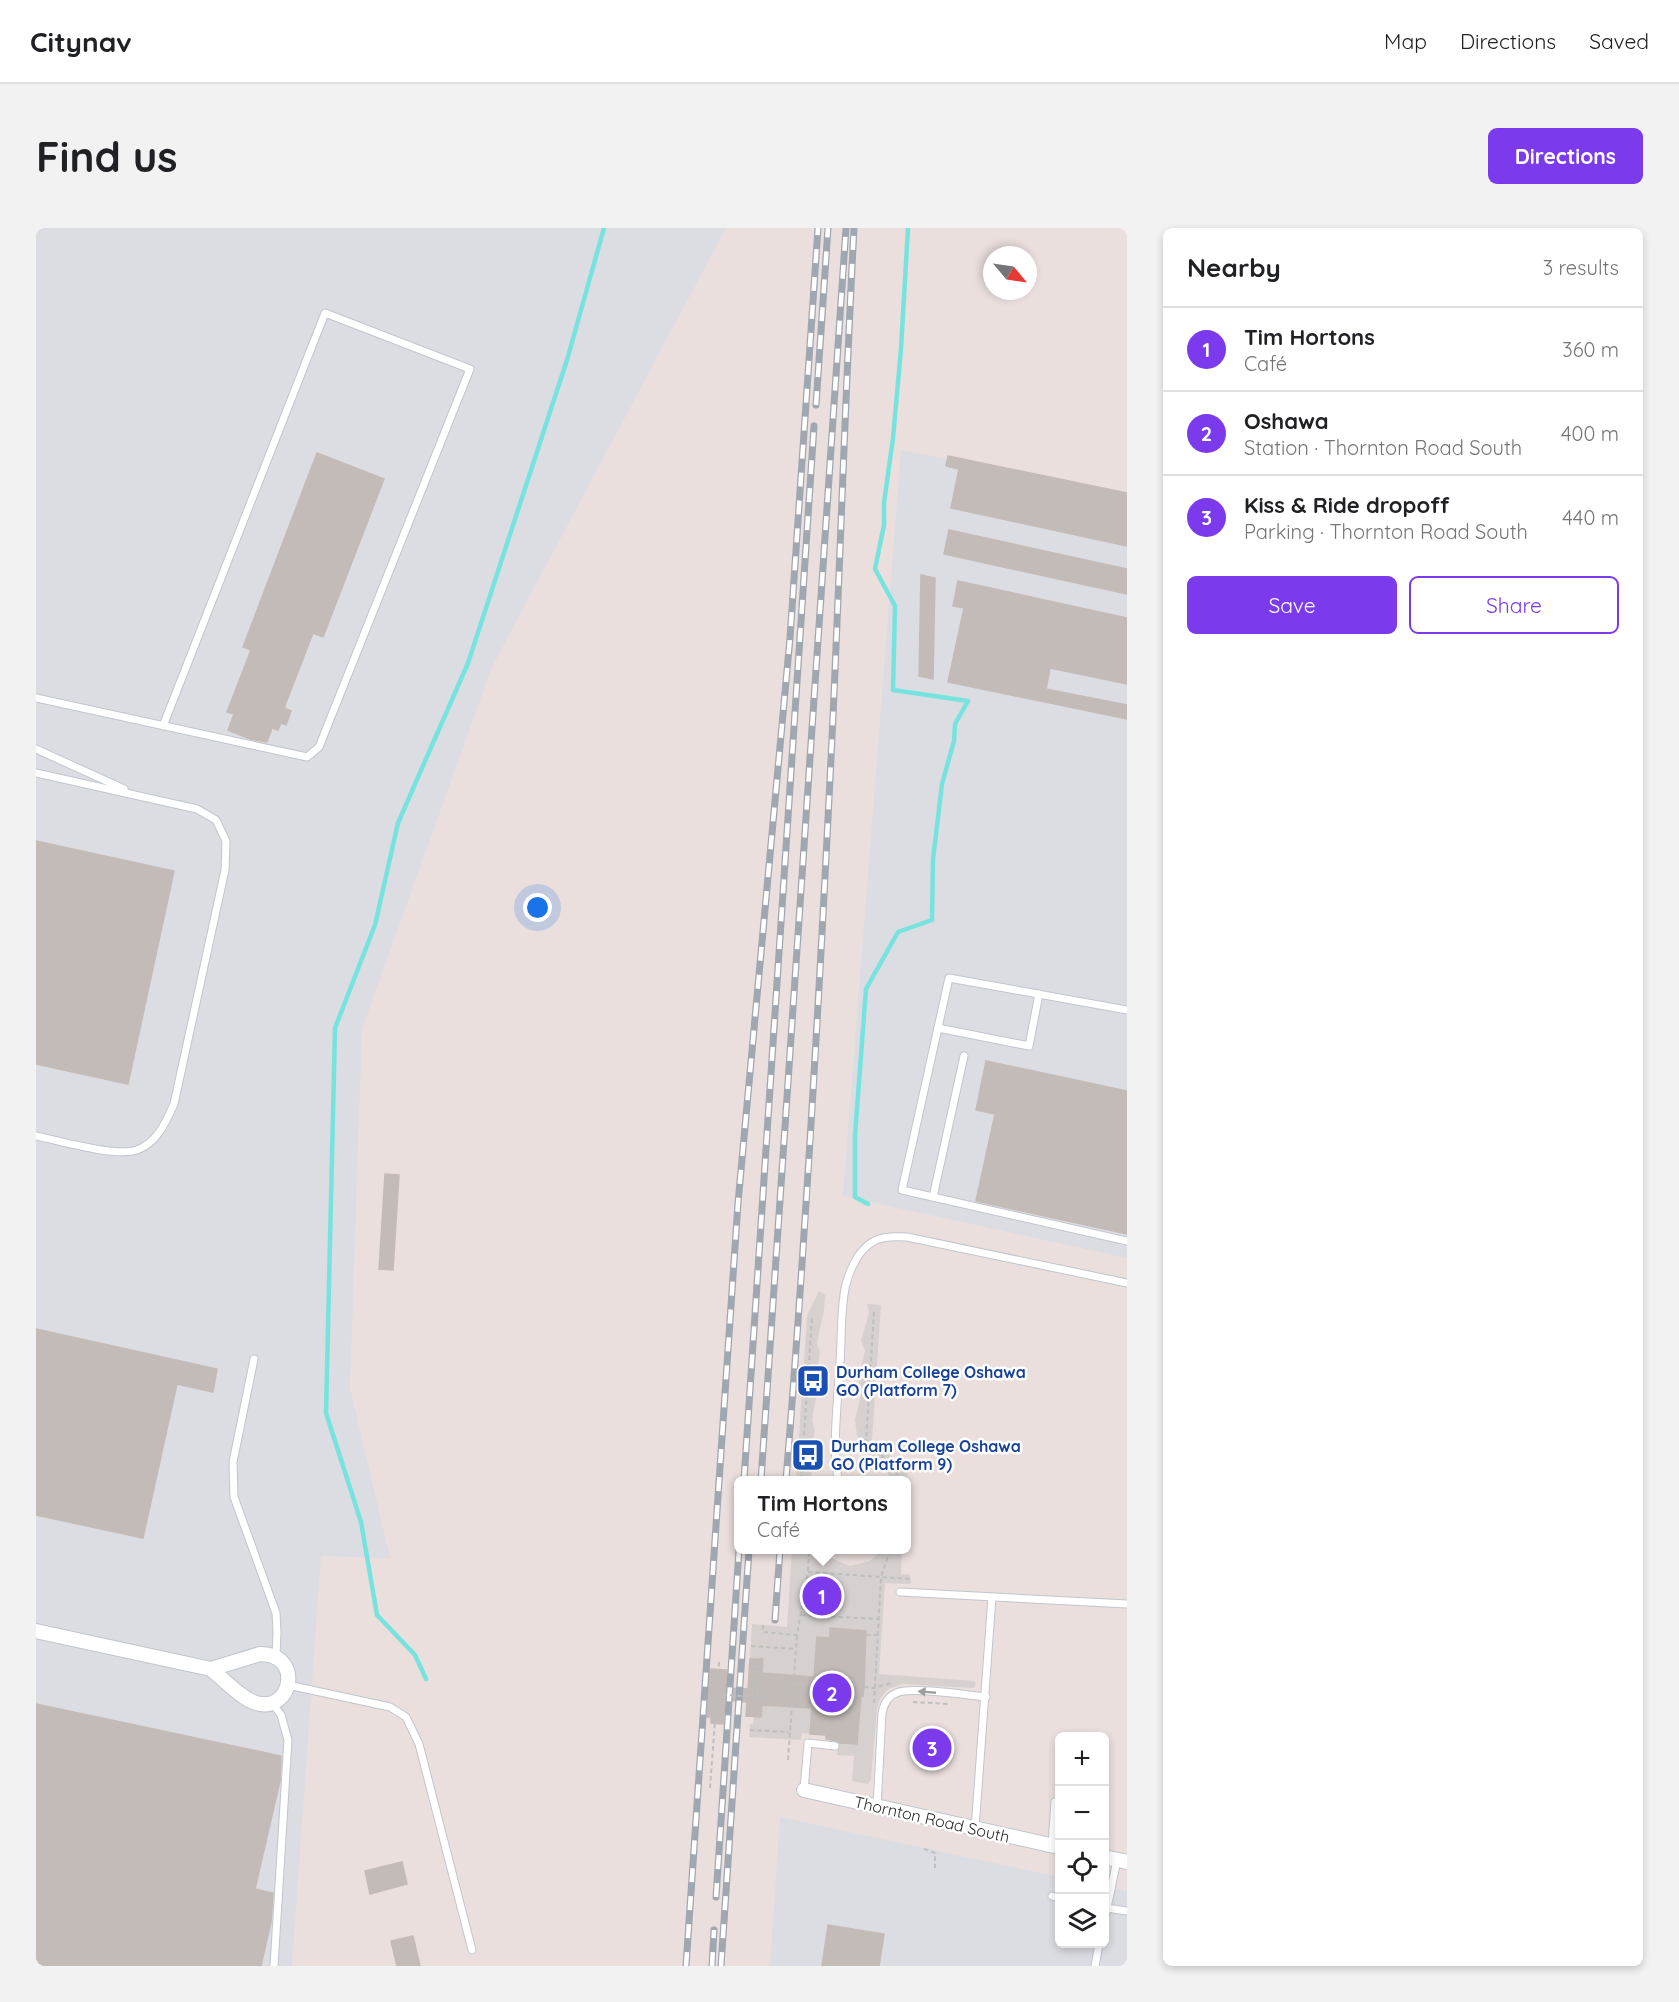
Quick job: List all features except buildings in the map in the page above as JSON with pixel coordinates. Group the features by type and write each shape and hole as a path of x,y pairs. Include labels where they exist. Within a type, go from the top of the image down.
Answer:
{"street":[{"path":"36,1631 211,1669 255,1703 272,1703 279,1699 288,1685 287,1669 276,1657 260,1654 211,1669"},
{"name":"Thornton Road South","path":"804,1790 1055,1846"}],"lane":[{"path":"36,698 163,726 308,757 319,747 470,369 325,313 163,726"},
{"path":"36,749 136,795"},
{"path":"36,773 197,809 216,820 226,842 225,870 174,1104 165,1125 151,1140 137,1150 117,1152 36,1136"},
{"path":"1127,1010 949,978 902,1190 1127,1241"},
{"path":"938,1028 1029,1046 1039,994"},
{"path":"933,1197 964,1056"},
{"path":"838,1476 836,1444 846,1284 864,1248 877,1239 892,1236 907,1237 1127,1283"},
{"path":"254,1359 233,1462 234,1497 276,1613 276,1657"},
{"path":"900,1592 1127,1604"},
{"path":"975,1829 992,1597"},
{"path":"288,1685 390,1707 406,1717 418,1744 472,1950"},
{"path":"877,1807 882,1713 887,1700 895,1693 909,1690 986,1696"},
{"path":"272,1703 281,1715 288,1740 274,1966"},
{"path":"804,1790 808,1743 835,1746"},
{"path":"1109,1894 1116,1859"},
{"path":"1109,1908 1127,1911"},
{"path":"1095,1966 1098,1948"}],"path":[{"path":"874,1312 866,1442 897,1469 898,1476"},
{"path":"801,1476 812,1318"},
{"path":"788,1760 797,1635 809,1554"},
{"path":"873,1711 881,1576 889,1554"},
{"path":"808,1572 911,1579"},
{"path":"801,1615 878,1619"},
{"path":"763,1625 763,1632 797,1635"},
{"path":"866,1635 877,1635"},
{"path":"751,1646 796,1649"},
{"path":"710,1788 719,1662"},
{"path":"754,1708 759,1667 754,1667 755,1697"},
{"path":"717,1694 774,1698 794,1683 808,1683"},
{"path":"864,1687 874,1688"},
{"path":"911,1702 958,1705"},
{"path":"750,1730 790,1732"},
{"path":"924,1849 935,1853 935,1868"}],"shaded area":[{"path":"36,228 726,228 492,667 362,1029 350,1388 390,1558 321,1556 292,1966 36,1966"},
{"path":"901,450 1127,495 1127,1258 843,1196"},
{"path":"819,1291 825,1295 817,1343 820,1353 812,1420 815,1430 809,1457 813,1467 811,1476 796,1476 807,1316"},
{"path":"867,1304 881,1305 872,1440 908,1470 908,1476 889,1476 866,1452 857,1436 855,1420 862,1390 858,1380 865,1351 861,1341 869,1312"},
{"path":"792,1554 829,1554 833,1559 850,1566 870,1561 878,1554 902,1554 901,1574 910,1575 911,1582 910,1584 885,1583 879,1674 974,1681 976,1683 974,1688 903,1684 888,1689 880,1699 877,1708 871,1779 868,1784 852,1781 854,1756 837,1755 838,1743 857,1744 859,1695 862,1696 866,1631 831,1628 830,1638 817,1637 814,1677 809,1677 813,1692 810,1734 802,1733 801,1740 749,1737 750,1724 753,1724 754,1716 761,1717 763,1690 763,1660 750,1659 752,1624 787,1627","holes":["819,1582 826,1582 824,1611 817,1610"]},
{"path":"780,1817 1055,1876 1055,1948 1109,1948 1109,1887 1127,1891 1127,1966 770,1966"}],"waterway":[{"path":"426,1679 415,1655 377,1615 361,1522 326,1413 335,1028 375,925 398,823 468,663 567,360 604,228"},
{"path":"868,1204 855,1197 855,1135 866,989 898,932 932,920 933,859 942,784 954,741 955,724 968,701 893,690 895,606 875,569 884,525 884,503 893,438 908,228"}],"railway":[{"path":"686,1966 738,1203 790,638 818,228"},
{"path":"816,405 828,228"},
{"path":"761,1476 846,228"},
{"path":"786,1476 823,924 854,228"},
{"path":"744,1476 814,426"},
{"path":"716,1897 739,1554"},
{"path":"721,1966 749,1554"},
{"path":"775,1620 780,1554"},
{"path":"712,1966 714,1930"}],"place":[{"name":"Durham College Oshawa GO (Platform 7)","path":"813,1381"},
{"name":"Durham College Oshawa GO (Platform 9)","path":"808,1455"},
{"name":"Tim Hortons","path":"822,1596"},
{"name":"Oshawa","path":"832,1693"},
{"name":"Kiss & Ride dropoff","path":"932,1748"}]}
